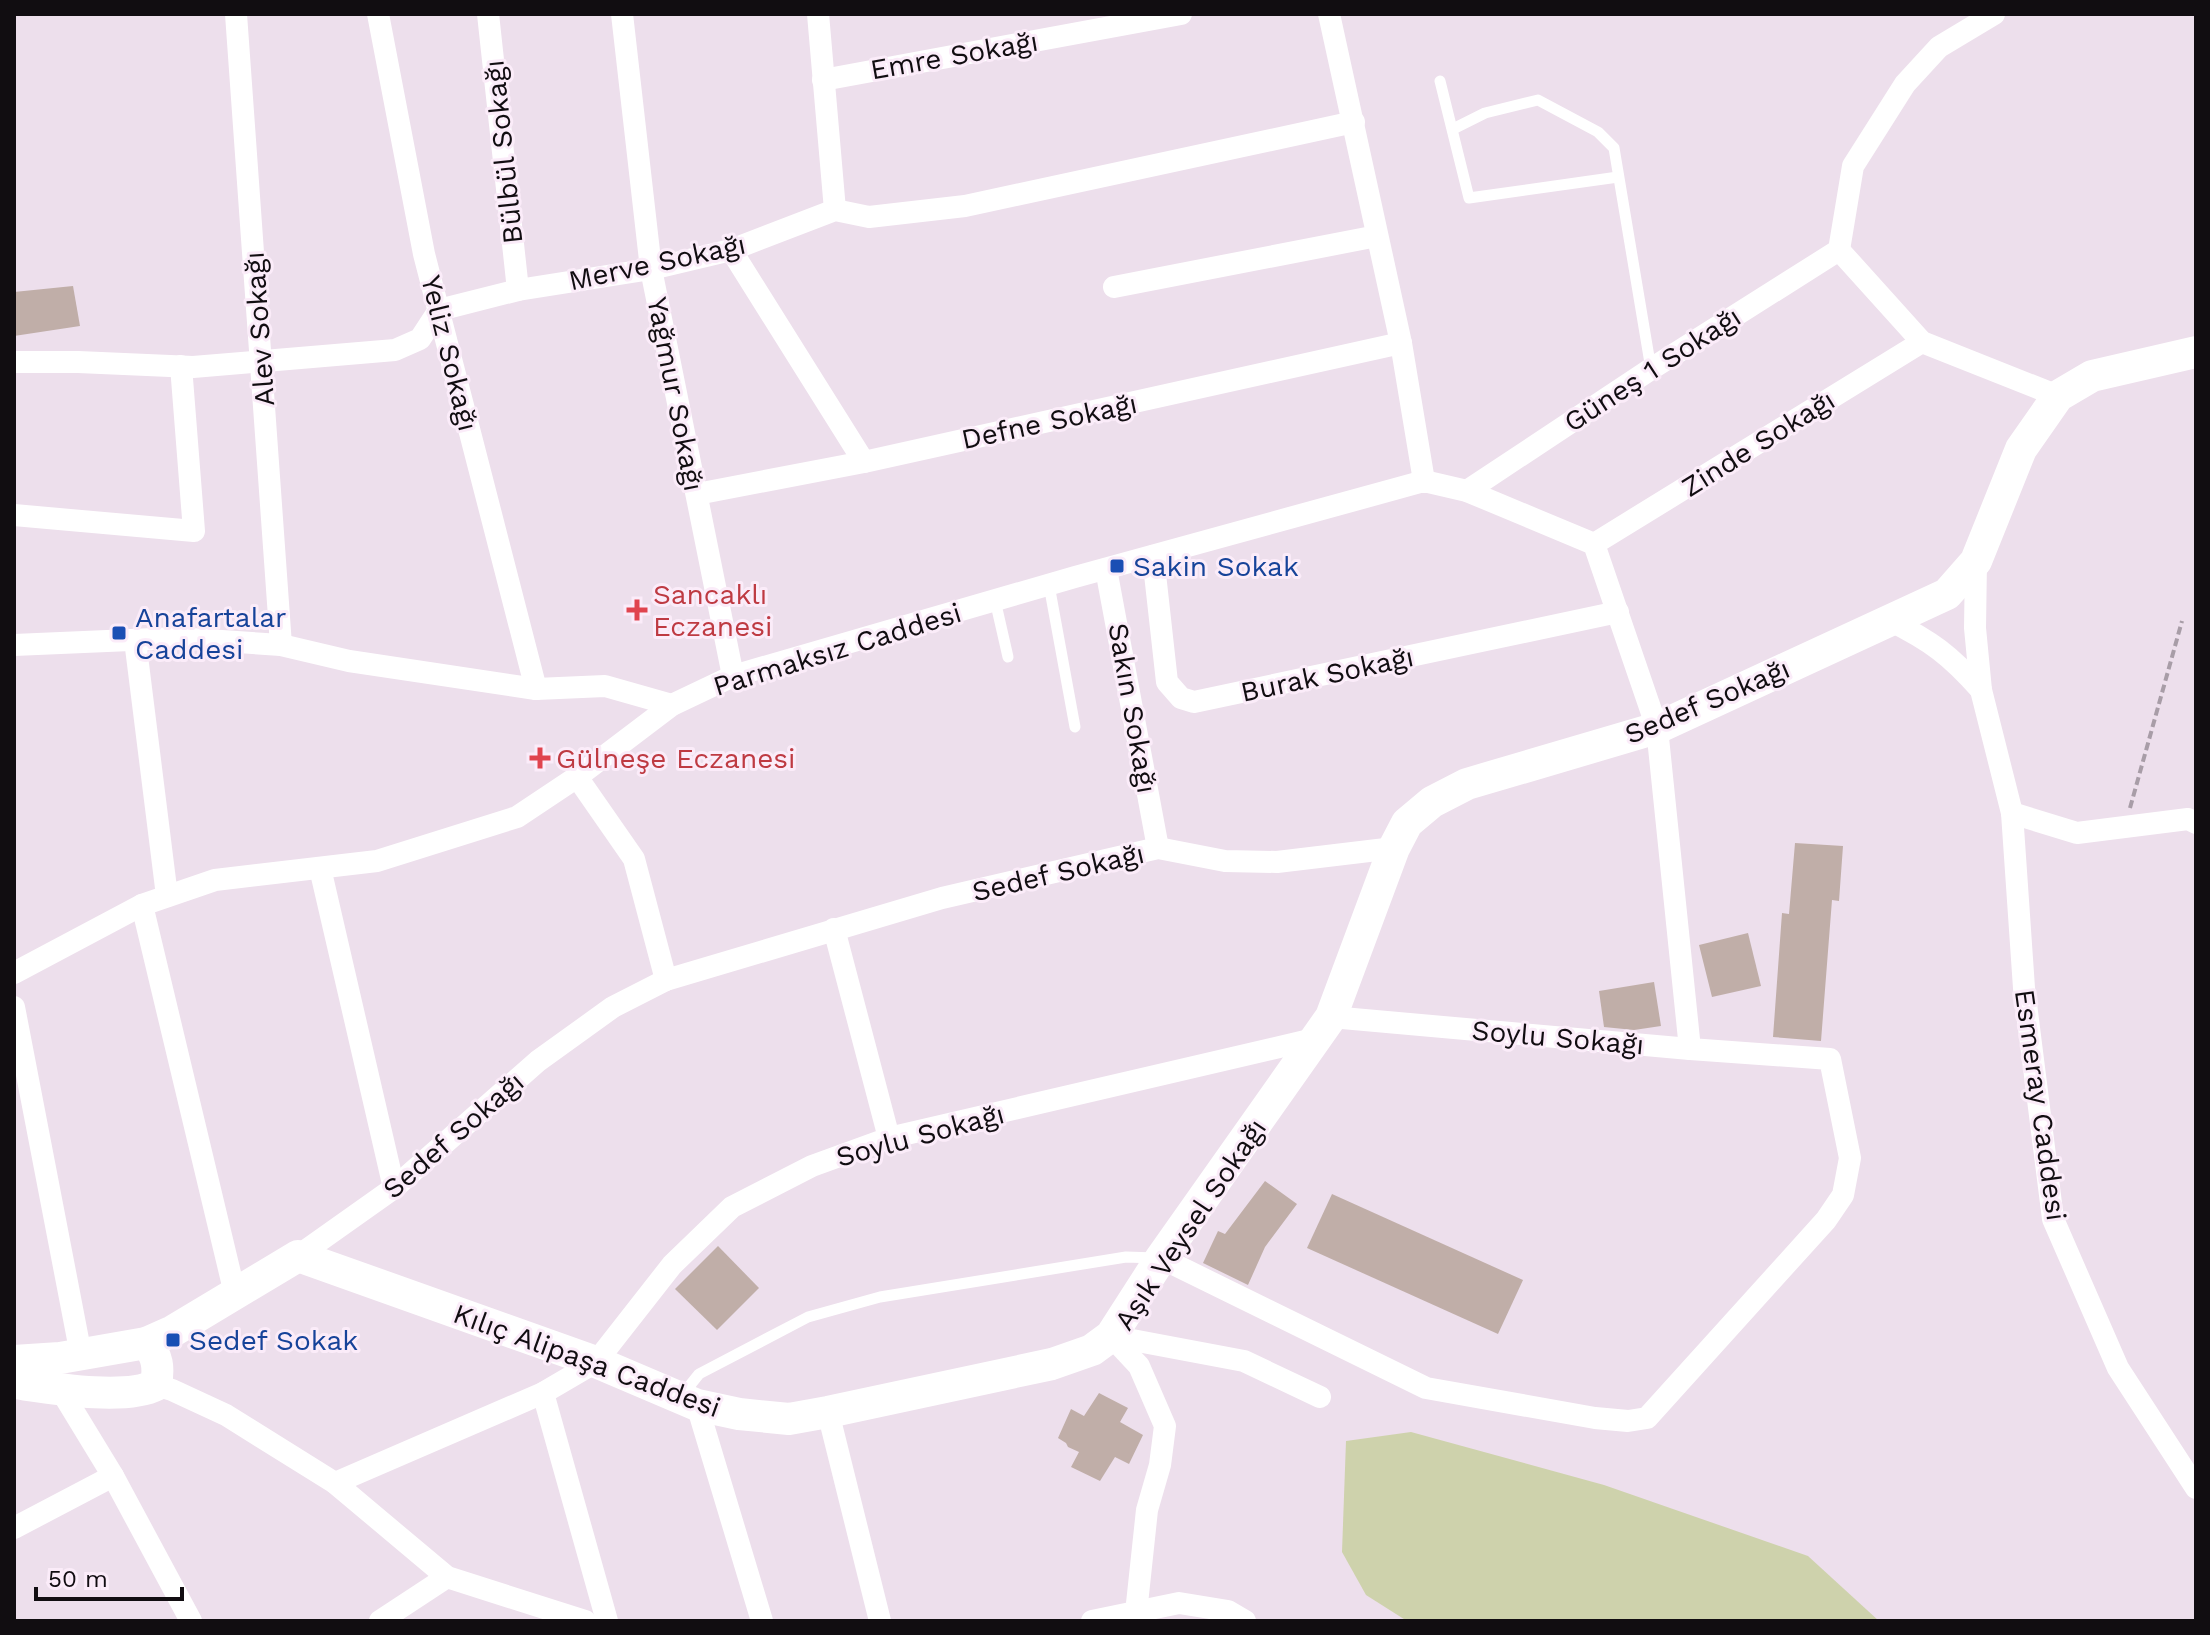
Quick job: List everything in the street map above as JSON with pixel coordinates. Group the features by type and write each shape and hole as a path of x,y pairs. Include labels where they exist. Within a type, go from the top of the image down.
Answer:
{"street":[{"name":"Alev Sokağı","path":"236,14 281,645"},
{"name":"Yeliz Sokağı","path":"378,14 424,254 536,689"},
{"name":"Bülbül Sokağı","path":"488,14 518,290"},
{"name":"Yağmur Sokağı","path":"622,14 651,269 733,676"},
{"path":"818,14 835,210 869,217 965,206 1354,122"},
{"name":"Emre Sokağı","path":"823,80 1181,14"},
{"path":"1329,14 1401,343 1424,481 1467,491 1594,544 1618,612 1657,728 1690,1049"},
{"path":"1994,14 1939,47 1905,84 1853,166 1839,250 1922,342 2058,396 2078,397 2196,366"},
{"name":"Merve Sokağı","path":"439,310 518,290 651,269 731,250 835,210"},
{"path":"1114,287 1377,236"},
{"path":"731,250 864,462"},
{"name":"Güneş 1 Sokağı","path":"1467,491 1839,250"},
{"path":"14,362 181,366 395,350 420,339 439,310"},
{"name":"Zinde Sokağı","path":"1594,544 1922,342"},
{"name":"Defne Sokağı","path":"697,494 864,462 1401,343"},
{"path":"2058,396 2092,376 2196,352"},
{"path":"14,515 194,531 181,366"},
{"name":"Sedef Sokağı","path":"77,1363 146,1343 173,1331 298,1256 394,1188 538,1061 613,1007 666,980 942,898 1158,848 1225,861 1277,862 1394,848 1407,823 1432,802 1467,784 1657,728 1947,594 1976,561 2021,449 2058,396"},
{"name":"Parmaksız Caddesi","path":"14,973 142,905 215,880 377,861 517,817 577,777 672,705 733,676 1424,481"},
{"name":"Burak Sokağı","path":"1153,556 1167,682 1181,698 1194,702 1618,612"},
{"name":"Esmeray Caddesi","path":"1976,561 1975,628 1981,690 2012,813 2024,988 2053,1219 2118,1368 2196,1488"},
{"name":"Sakın Sokağı","path":"1106,569 1158,848"},
{"name":"Esmeray Caddesi","path":"1889,620 1924,638 1957,662 1981,690"},
{"path":"14,645 177,638 281,645 349,661 536,689 605,686 672,705"},
{"path":"135,640 167,896"},
{"path":"577,777 634,859 666,980"},
{"path":"2012,813 2077,833 2188,819 2196,823"},
{"name":"Aşık Veysel Sokağı","path":"1136,1613 1147,1510 1160,1465 1165,1426 1139,1366 1111,1336 1161,1258 1324,1028 1394,848"},
{"path":"320,868 394,1188"},
{"path":"142,905 235,1294"},
{"path":"834,929 889,1138"},
{"path":"14,1007 77,1363 113,1476 191,1621"},
{"name":"Soylu Sokağı","path":"596,1362 672,1265 732,1207 812,1166 889,1138 1131,1084 1324,1028 1830,1059 1850,1158 1843,1195 1826,1220 1647,1418 1628,1421 1595,1418 1426,1388 1161,1258"},
{"name":"Kılıç Alipaşa Caddesi","path":"298,1256 596,1362 688,1401 739,1414 789,1419 1052,1364 1092,1350 1111,1336"},
{"path":"1111,1336 1244,1361 1320,1397"},
{"path":"146,1343 159,1367 156,1385"},
{"path":"14,1361 77,1363 105,1369 115,1392"},
{"path":"335,1483 543,1393 596,1362"},
{"path":"14,1383 77,1363"},
{"path":"77,1363 115,1392 145,1391 156,1385 226,1415 335,1483 447,1577 585,1621"},
{"path":"543,1393 607,1621"},
{"path":"688,1401 762,1621"},
{"path":"828,1412 880,1621"},
{"path":"14,1528 113,1476"},
{"path":"380,1621 447,1577"},
{"path":"1092,1621 1179,1603 1228,1611 1245,1621"}],"lane":[{"path":"1440,81 1469,198 1618,177"},
{"path":"1453,129 1485,113 1538,100 1598,132 1614,148 1651,369"},
{"path":"1049,585 1075,727"},
{"path":"995,600 1008,657"},
{"path":"688,1401 699,1374 808,1317 880,1297 1126,1257 1161,1258"}],"path":[{"path":"2125,825 2182,621"}],"green space":[{"path":"1411,1432 1604,1485 1808,1556 1879,1621 1407,1621 1366,1595 1342,1552 1346,1441"}],"building":[{"path":"73,286 80,326 14,336 14,292"},
{"path":"1795,843 1843,846 1839,901 1832,900 1821,1041 1773,1037 1782,913 1789,914"},
{"path":"1748,933 1761,986 1712,997 1699,945"},
{"path":"1654,982 1661,1026 1634,1030 1604,1027 1599,991"},
{"path":"1265,1181 1297,1204 1265,1247 1248,1285 1203,1263 1218,1231 1225,1234"},
{"path":"1332,1194 1523,1280 1498,1334 1307,1248"},
{"path":"718,1246 759,1288 717,1330 675,1289"},
{"path":"1099,1393 1128,1408 1120,1422 1143,1435 1129,1464 1115,1457 1100,1481 1071,1467 1079,1452 1058,1438 1071,1409 1084,1416"}],"place":[{"name":"Sakin Sokak","path":"1117,566"},
{"name":"Sancaklı Eczanesi","path":"637,610"},
{"name":"Anafartalar Caddesi","path":"119,633"},
{"name":"Gülneşe Eczanesi","path":"540,758"},
{"name":"Sedef Sokak","path":"173,1340"}]}
